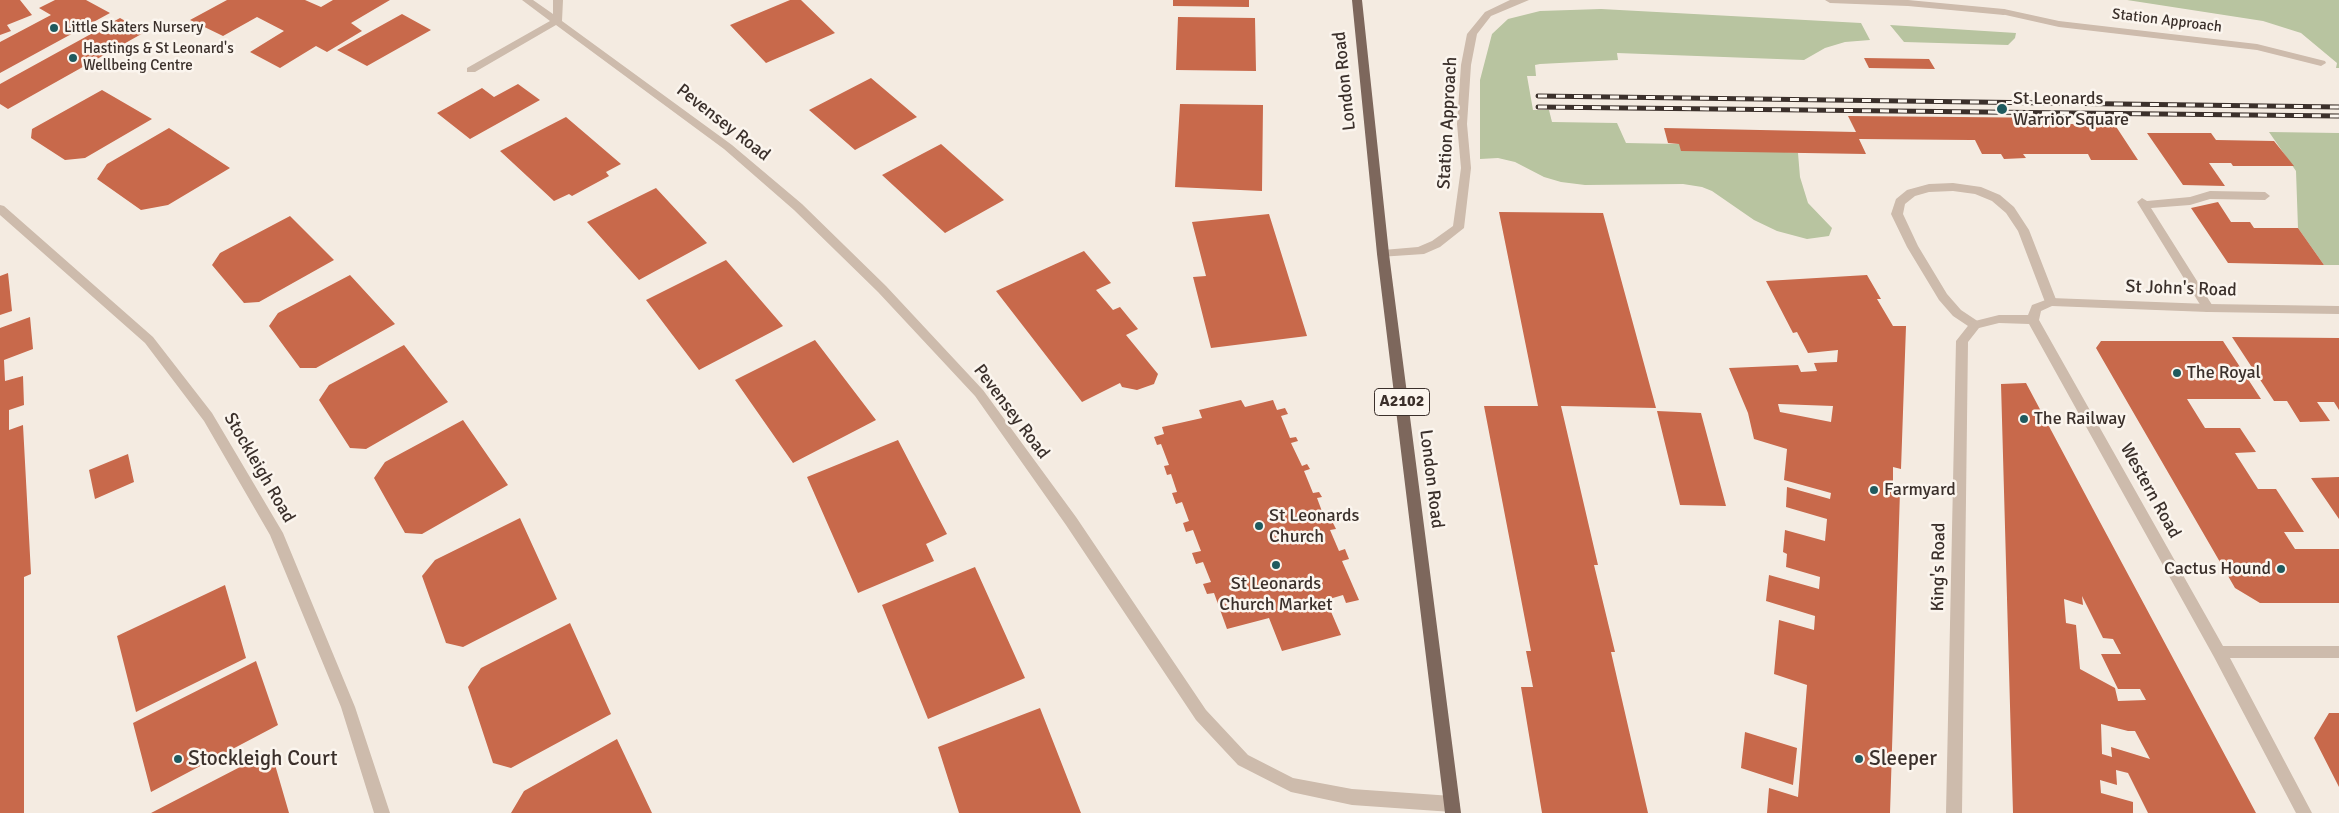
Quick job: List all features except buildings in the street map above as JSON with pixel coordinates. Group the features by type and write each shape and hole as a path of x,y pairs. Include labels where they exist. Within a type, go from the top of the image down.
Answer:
{"main road":[{"name":"London Road","path":"1357,0 1383,254 1453,809"}],"street":[{"name":"Pevensey Road","path":"527,0 558,20 728,147 798,206 882,289 979,393 1071,521 1201,715 1243,760 1291,785 1352,797 1453,809"},
{"path":"471,70 558,20 558,0"},
{"name":"Station Approach","path":"1383,254 1420,252 1436,244 1458,228 1466,168 1462,124 1466,65 1472,34 1488,14 1513,2 1524,0"},
{"name":"Station Approach","path":"1830,0 1907,2 2004,12 2059,24 2257,47 2321,63"},
{"path":"1953,187 1977,190 1996,198 2010,210 2023,230 2051,302 2036,308 2033,320 1999,319 1975,326 1957,313 1942,297 1913,247 1897,214 1900,202 1911,193 1929,188 1953,187"},
{"path":"2208,308 2143,203 2182,202 2210,195 2265,196"},
{"name":"Stockleigh Road","path":"0,209 149,340 208,417 276,533 348,707 382,813"},
{"name":"St John's Road","path":"2051,302 2208,308 2339,310"},
{"name":"Western Road","path":"2033,320 2218,652 2304,813"},
{"name":"King's Road","path":"1954,813 1962,341 1975,326"},
{"path":"2218,652 2339,652"}],"green space":[{"path":"2127,0 2339,0 2339,68 2336,68 2337,63 2301,33 2263,21"},
{"path":"1601,9 1861,23 1870,40 1845,42 1825,48 1804,60 1617,53 1618,60 1535,65 1536,76 1527,76 1533,110 1549,110 1552,122 1617,123 1626,143 1679,144 1798,153 1800,177 1808,203 1832,228 1829,236 1807,239 1777,231 1754,220 1712,191 1702,187 1683,184 1585,185 1561,182 1544,177 1515,162 1498,158 1480,159 1480,80 1492,34 1508,19 1540,11"},
{"path":"1890,25 2016,33 2015,38 2008,45 1904,42"},
{"path":"2269,132 2339,133 2339,265 2324,265 2298,228 2296,171"}],"railway":[{"path":"1538,96 2339,107"},
{"path":"1538,107 2339,116"}],"place":[{"name":"Little Skaters Nursery","path":"54,28"},
{"name":"Hastings & St Leonard's Wellbeing Centre","path":"73,58"},
{"name":"St Leonards Warrior Square","path":"2002,109"},
{"name":"The Royal","path":"2177,373"},
{"name":"The Railway","path":"2024,419"},
{"name":"Farmyard","path":"1874,490"},
{"name":"St Leonards Church","path":"1259,526"},
{"name":"St Leonards Church Market","path":"1276,565"},
{"name":"Cactus Hound","path":"2281,569"},
{"name":"Stockleigh Court","path":"178,759"},
{"name":"Sleeper","path":"1859,759"}]}
